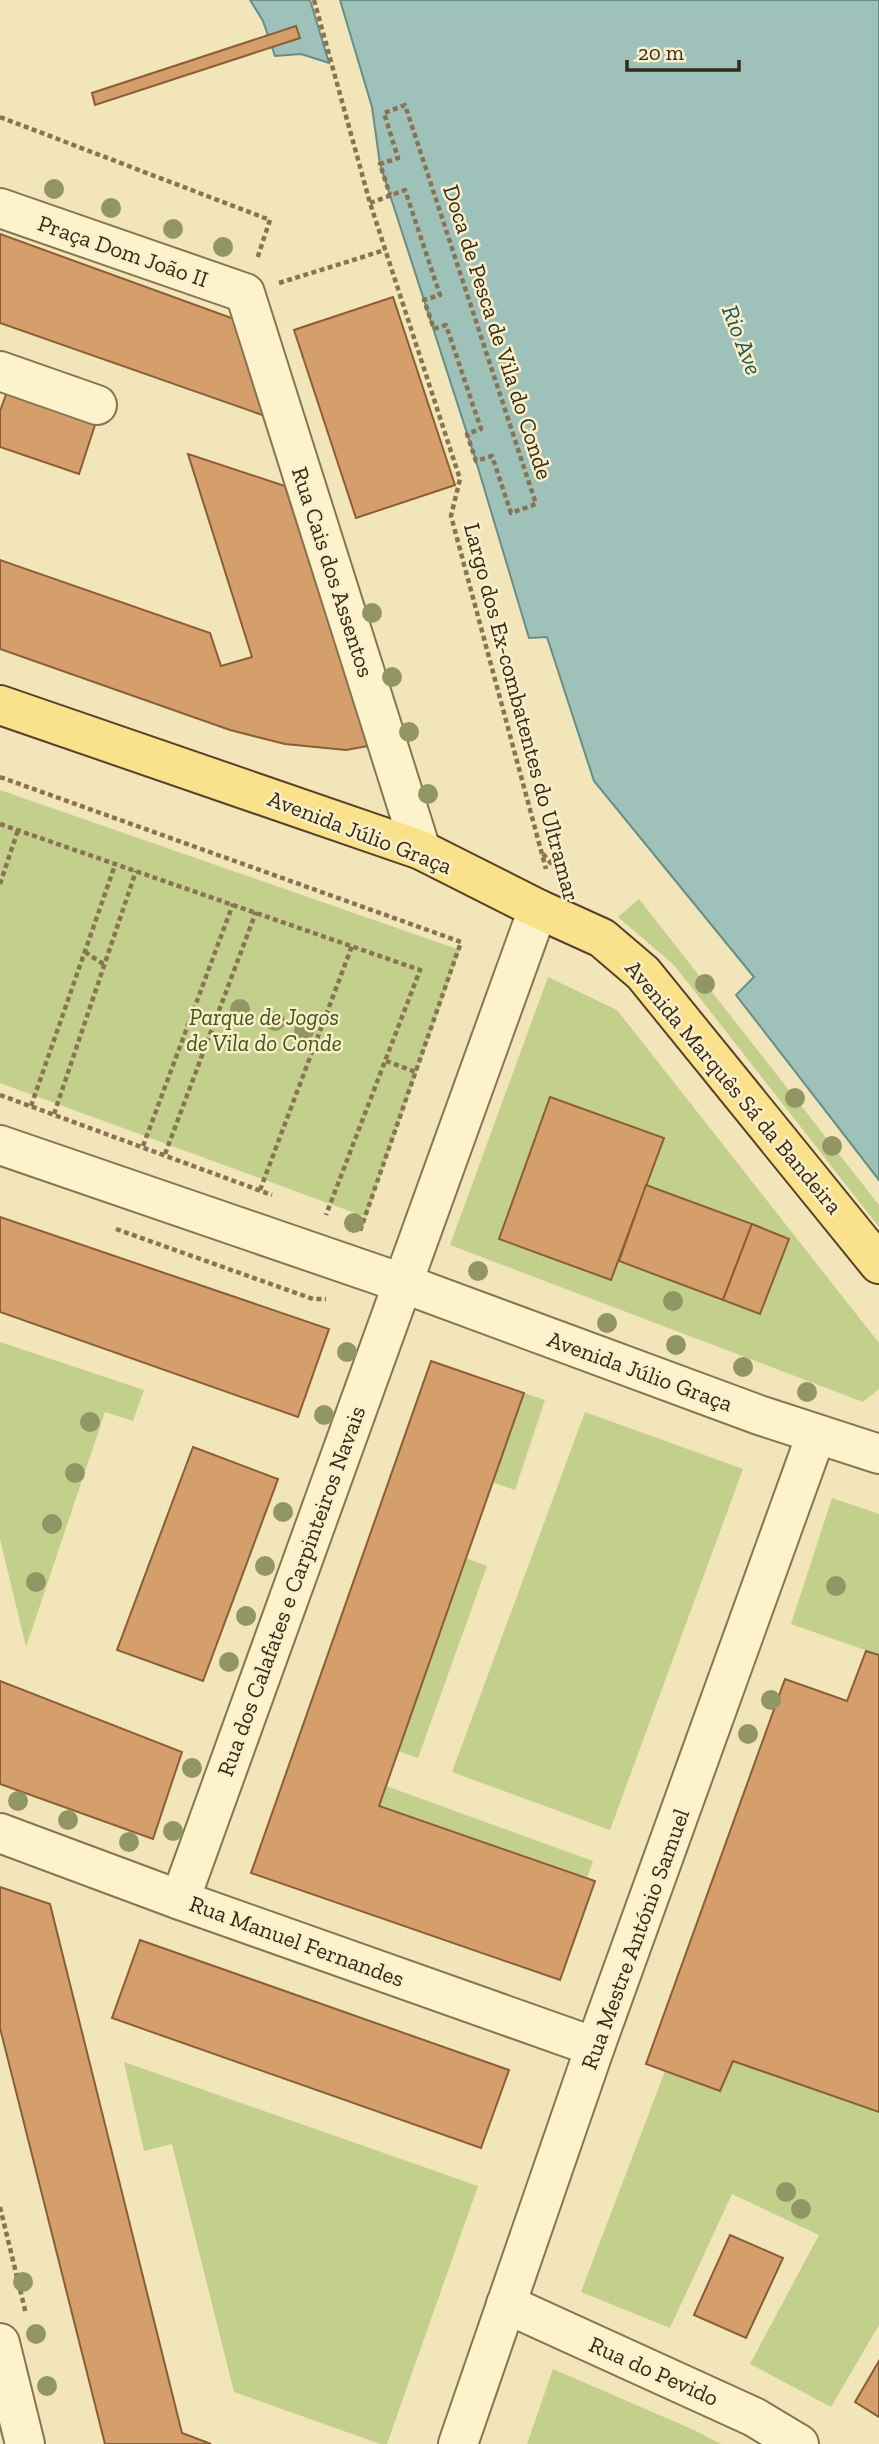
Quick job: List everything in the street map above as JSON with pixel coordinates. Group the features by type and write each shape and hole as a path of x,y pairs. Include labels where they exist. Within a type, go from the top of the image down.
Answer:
{"main road":[{"name":"Avenida Júlio Graça","path":"0,705 421,850 549,913"},
{"name":"Avenida Marquês Sá da Bandeira","path":"549,913 602,938 643,973 879,1264"}],"street":[{"name":"Praça Dom João II","path":"0,208 245,293"},
{"name":"Rua Cais dos Assentos","path":"245,293 421,850"},
{"path":"0,371 97,405"},
{"path":"402,1283 549,913"},
{"name":"Avenida Júlio Graça","path":"0,1145 402,1283 816,1435 879,1454"},
{"name":"Rua dos Calafates e Carpinteiros Navais","path":"180,1900 402,1283"},
{"name":"Rua Mestre António Samuel","path":"458,2444 595,2046 816,1435"},
{"name":"Rua Manuel Fernandes","path":"0,1833 180,1900 595,2046"},
{"name":"Rua do Pevido","path":"506,2304 754,2417 799,2444"},
{"path":"0,2343 25,2444"}],"path":[{"path":"245,293 385,250 314,0"},
{"name":"Doca de Pesca de Vila do Conde","path":"405,106 536,504 510,513 492,456 476,461 467,433 481,429 446,325 434,329 425,300 440,295 436,282 405,190 390,195 380,164 398,158 384,113 405,106"},
{"path":"0,117 270,220 245,293"},
{"path":"370,203 390,195"},
{"name":"Largo dos Ex-combatentes do Ultramar","path":"385,250 460,479 452,516 549,913"},
{"path":"0,777 461,942 359,1232"},
{"path":"0,824 420,971 327,1215 316,1211"},
{"path":"0,884 18,830"},
{"path":"31,1106 115,864"},
{"path":"54,1114 136,871"},
{"path":"143,1146 233,904"},
{"path":"165,1154 256,912"},
{"path":"260,1190 352,946"},
{"path":"84,952 105,965"},
{"path":"386,1061 416,1072"},
{"path":"0,1095 283,1199"}],"green space":[{"name":"Parque de Jogos de Vila do Conde","path":"0,790 460,950 366,1217 0,1083"},
{"path":"639,899 879,1205 879,1227 674,965 618,917"},
{"path":"548,977 617,1010 879,1343 879,1389 863,1402 450,1245"},
{"path":"0,1342 144,1390 133,1421 105,1412 26,1647 0,1539"},
{"path":"524,1393 545,1400 515,1490 492,1482"},
{"path":"585,1412 743,1469 610,1830 452,1772"},
{"path":"832,1498 879,1514 879,1655 791,1624"},
{"path":"466,1558 487,1566 418,1758 398,1751"},
{"path":"386,1786 593,1861 587,1878 379,1806"},
{"path":"733,2061 879,2112 879,2325 831,2407 750,2364 819,2235 732,2194 670,2328 581,2292 665,2071"},
{"path":"124,2062 478,2186 387,2444 380,2444 234,2392 172,2144 144,2151"},
{"path":"553,2369 694,2430 721,2444 527,2444"}],"water":[{"path":"250,0 310,0 329,63 301,54 275,56 263,21"},
{"name":"Rio Ave","path":"340,0 879,0 879,1180 736,995 754,977 594,781 547,637 529,638 476,461 380,164 372,107"}],"building":[{"path":"296,26 300,38 95,105 92,93"},
{"path":"0,234 237,320 268,417 0,323"},
{"path":"393,297 455,485 356,518 294,330"},
{"path":"7,392 96,422 79,474 0,447 0,411"},
{"path":"188,454 285,486 368,746 346,750 285,744 230,730 0,649 0,560 210,633 221,666 252,657"},
{"path":"550,1097 664,1138 611,1280 499,1239"},
{"path":"646,1185 752,1224 723,1300 619,1261"},
{"path":"0,1217 329,1329 298,1417 0,1312"},
{"path":"752,1224 789,1239 760,1314 723,1300"},
{"path":"431,1361 524,1393 379,1806 595,1881 560,1980 251,1873"},
{"path":"193,1447 278,1479 203,1681 117,1650"},
{"path":"866,1651 879,1655 879,2112 733,2061 720,2091 646,2064 785,1679 847,1701"},
{"path":"0,1681 182,1752 153,1839 0,1784"},
{"path":"0,1887 50,1904 182,2433 211,2444 105,2444 0,2028"},
{"path":"140,1940 509,2070 481,2148 112,2018"},
{"path":"730,2235 783,2258 746,2338 694,2315"},
{"path":"879,2361 879,2417 855,2402"}]}
